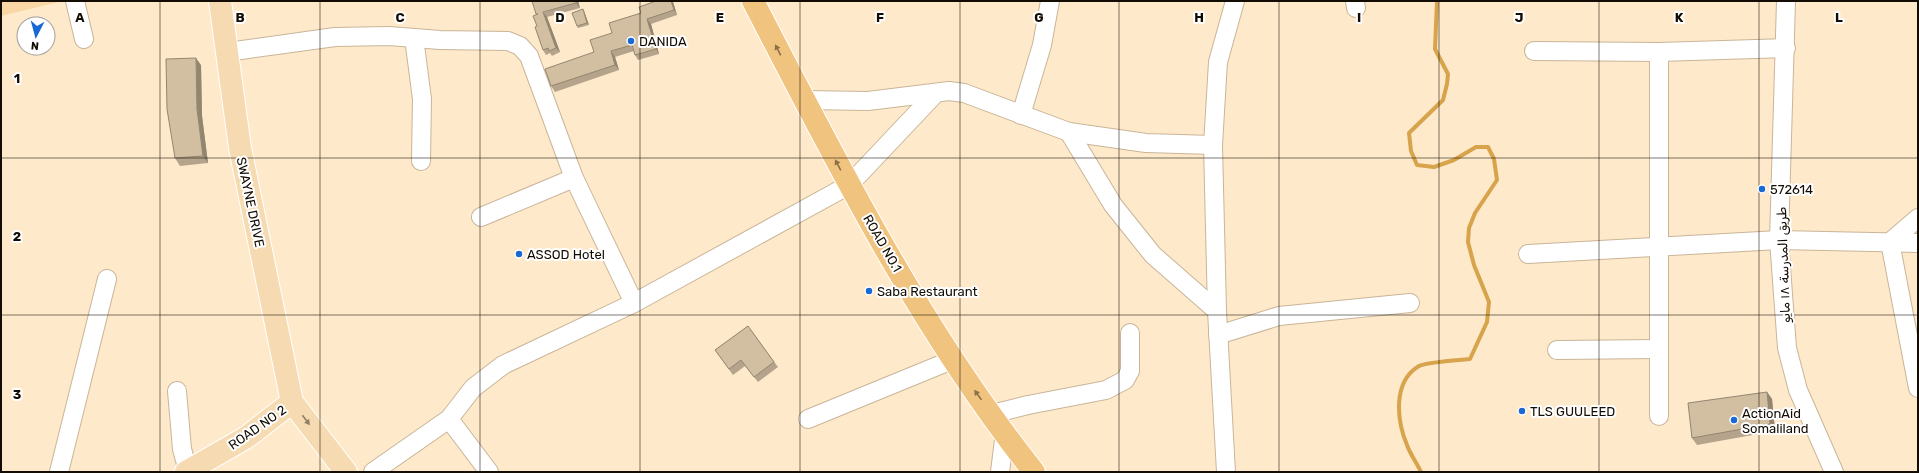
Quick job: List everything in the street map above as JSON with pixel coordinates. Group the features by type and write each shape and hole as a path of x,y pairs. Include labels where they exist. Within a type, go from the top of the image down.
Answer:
{"highway":[{"name":"ROAD NO.1","path":"753,1 849,185 952,360 1034,472"}],"main road":[{"name":"SWAYNE DRIVE","path":"220,1 240,148 292,402"},
{"name":"ROAD NO 2","path":"187,471 247,437 292,402 346,472"}],"street":[{"path":"75,1 84,39"},
{"path":"1021,115 1042,44 1050,1"},
{"path":"1226,472 1217,311 1213,145 1218,62 1236,1"},
{"name":"طريق المدرسة ١٨ مايو","path":"1786,1 1786,48 1779,240 1787,348 1798,390 1834,472"},
{"path":"227,52 335,37 389,36 508,41 520,46 528,56 574,178 634,303"},
{"path":"414,38 422,99 421,160"},
{"path":"1534,51 1659,52 1786,48"},
{"path":"1659,52 1659,416"},
{"path":"804,100 868,101 935,94 948,91 964,93 1069,132 1146,143 1213,145"},
{"path":"373,472 449,419 473,388 503,365 634,303 849,185 935,94"},
{"path":"1069,132 1113,205 1153,255 1217,311"},
{"path":"481,218 574,178"},
{"path":"1890,242 1918,218"},
{"path":"1528,254 1779,240 1918,243"},
{"path":"1890,242 1918,388"},
{"path":"59,472 107,279"},
{"path":"1218,335 1279,316 1410,303"},
{"path":"992,414 1028,405 1106,390 1125,380 1130,371 1130,333"},
{"path":"1557,350 1659,349"},
{"path":"808,419 952,360"},
{"path":"177,392 182,449 187,471"},
{"path":"449,419 490,472"},
{"path":"1000,472 1005,432"}],"shaded area":[{"path":"1,1 63,1 1,16"}],"building":[{"path":"532,1 576,1 576,3 543,12 556,48 549,51 548,48 543,50 535,27 537,26 533,16 538,14 536,14"},
{"path":"656,1 671,1 674,10 647,19 656,49 635,55 632,45 611,51 615,65 551,86 545,69 594,52 590,40 612,33 609,23 641,13 639,7"},
{"path":"583,9 587,23 577,26 572,13"},
{"path":"196,58 197,109 203,156 175,158 167,109 166,59"},
{"path":"748,326 774,362 754,377 741,360 729,369 715,350"},
{"name":"ActionAid Somaliland","path":"1767,392 1770,424 1692,438 1688,403"}],"waterway":[{"path":"1421,472 1408,448 1401,425 1399,414 1401,392 1404,382 1410,373 1419,366 1436,362 1470,359 1487,322 1489,302 1474,265 1468,242 1469,228 1475,213 1497,180 1494,159 1488,147 1476,147 1454,160 1434,167 1417,165 1411,151 1409,133 1443,100 1447,84 1448,74 1435,49 1437,1"}],"place":[{"name":"DANIDA","path":"631,41"},
{"name":"572614","path":"1762,189"},
{"name":"ASSOD Hotel","path":"519,254"},
{"name":"Saba Restaurant","path":"869,291"},
{"name":"TLS GUULEED","path":"1522,411"},
{"name":"ActionAid Somaliland","path":"1734,420"}]}
